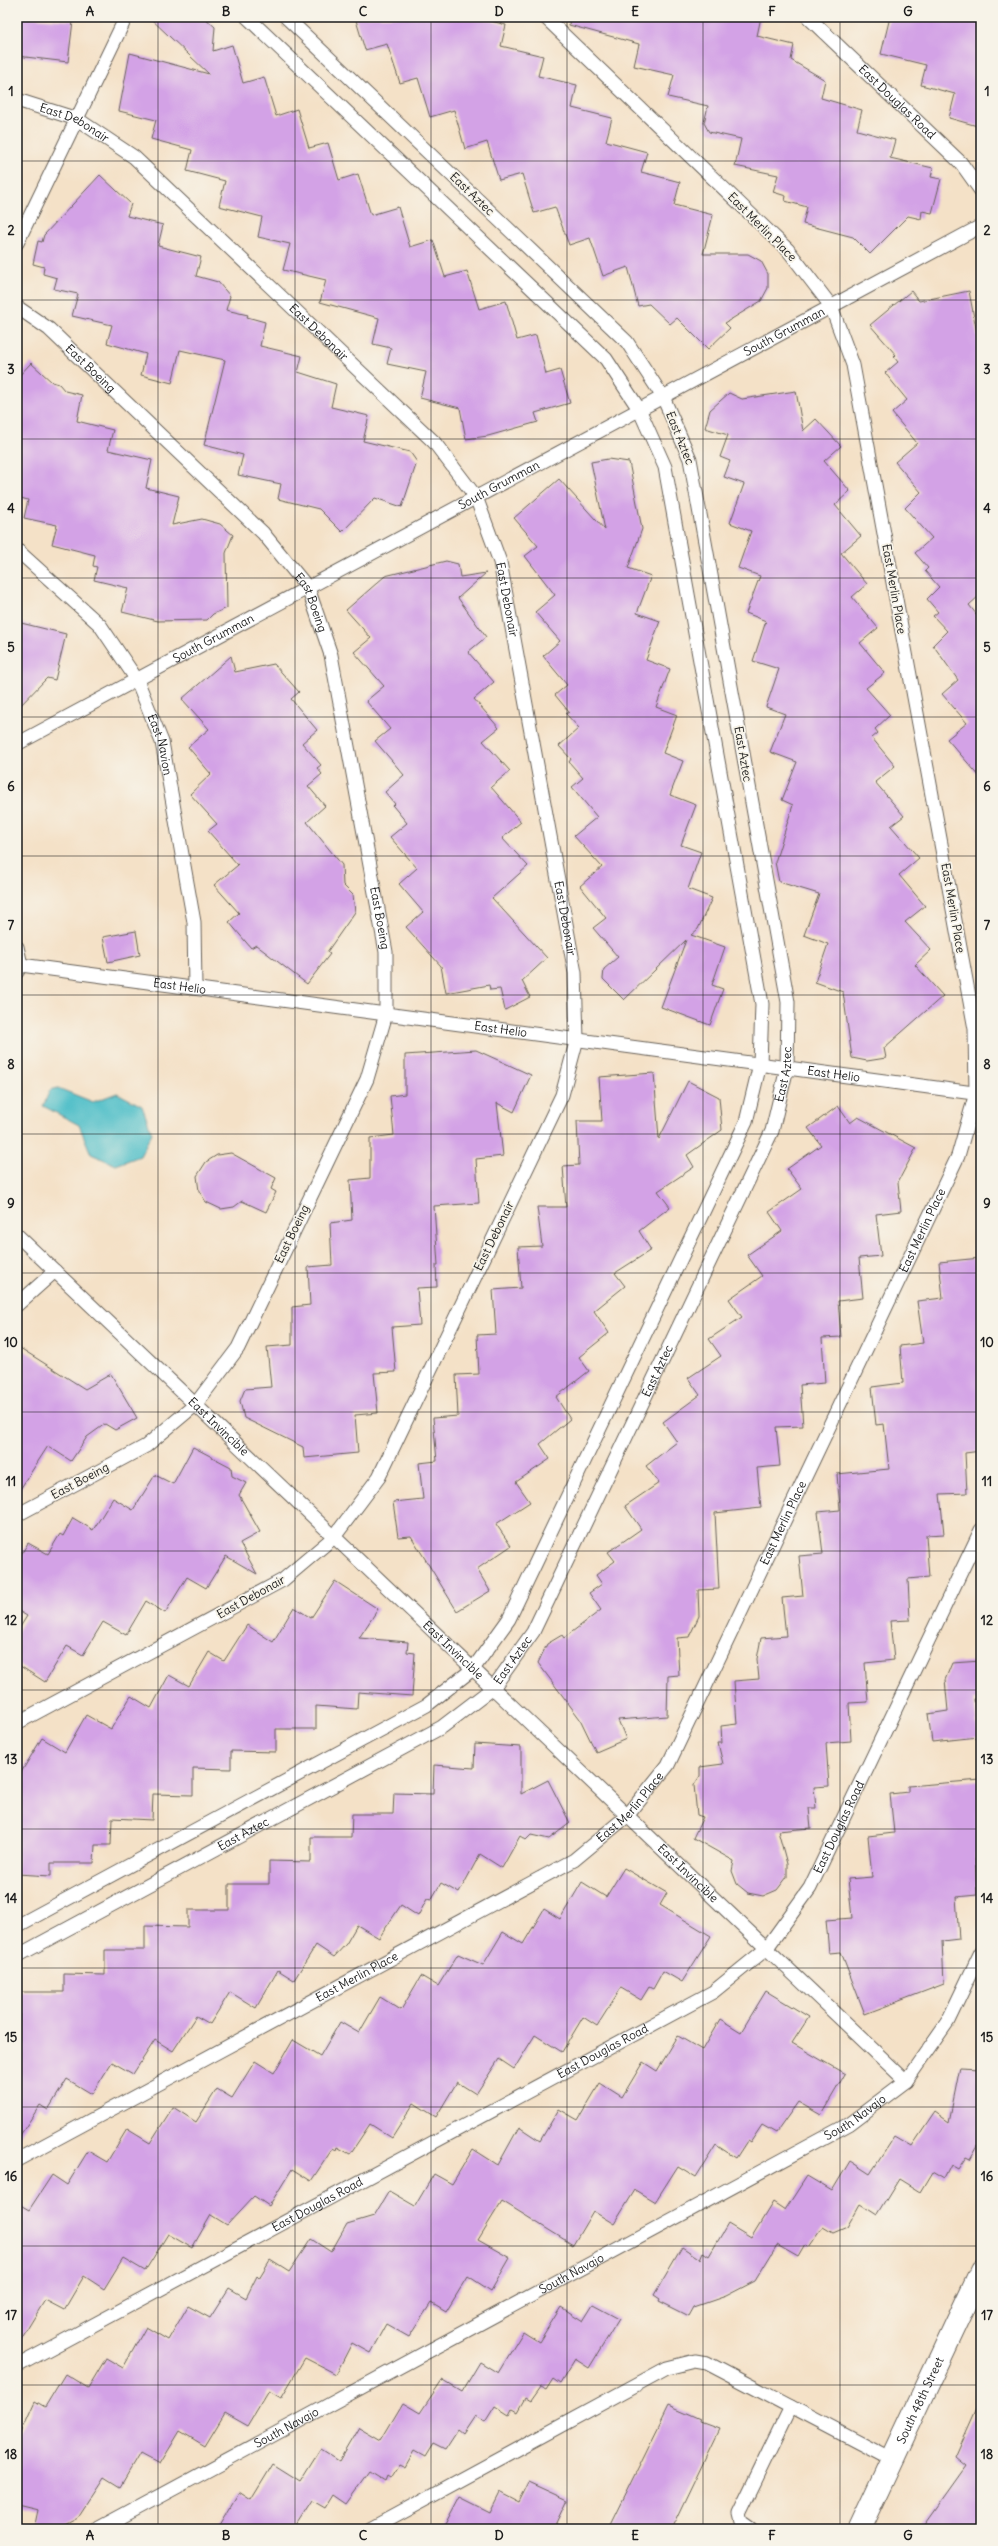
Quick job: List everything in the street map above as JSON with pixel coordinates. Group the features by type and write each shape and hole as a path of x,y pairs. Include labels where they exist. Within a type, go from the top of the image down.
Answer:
{"street":[{"name":"South 48th Street","path":"860,2529 894,2461 981,2271"}],"lane":[{"path":"17,243 126,17"},
{"name":"East Aztec","path":"17,1926 427,1706 473,1669 509,1619 743,1129 760,1064 762,1004 664,467 640,409 606,359 247,17"},
{"name":"East Aztec","path":"17,1956 442,1728 492,1688 533,1632 768,1138 787,1068 788,1002 692,467 663,397 627,342 286,17"},
{"name":"East Merlin Place","path":"17,2160 574,1860 627,1816 668,1765 958,1156 978,1093 975,1029 853,365 831,306 788,250 545,17"},
{"name":"East Douglas Road","path":"808,17 961,163 981,191"},
{"name":"East Debonair","path":"17,100 77,119 134,158 434,442 476,497 500,562 575,973 577,1039 562,1095 379,1477 334,1537 284,1580 17,1723"},
{"name":"South Grumman","path":"17,744 981,226"},
{"name":"East Boeing","path":"17,307 49,329 264,533 308,588 332,662 386,952 386,1014 366,1079 238,1348 195,1405 146,1446 17,1515"},
{"name":"East Navion","path":"17,550 100,626 137,680 162,742 194,922 195,988"},
{"path":"17,947 19,968"},
{"name":"East Helio","path":"19,968 195,988 978,1093"},
{"name":"East Invincible","path":"17,1235 906,2081"},
{"path":"17,1305 55,1271"},
{"name":"East Douglas Road","path":"17,2366 713,1992 766,1949 810,1888 981,1530"},
{"name":"South Navajo","path":"99,2529 849,2124 906,2081 948,2021 981,1952"},
{"path":"370,2529 667,2368 681,2363 695,2361 707,2363 894,2461"},
{"path":"751,2529 741,2522 739,2514 791,2407"}],"water":[{"path":"58,1088 93,1102 117,1093 142,1106 152,1133 140,1156 116,1165 91,1154 79,1125 43,1106 50,1090"}],"building":[{"path":"20,17 73,21 68,62 17,56"},
{"path":"149,17 204,17 215,27 213,51 232,45 243,83 264,77 276,116 297,109 309,148 328,143 339,180 358,174 371,215 398,207 410,247 433,240 445,277 467,271 479,309 506,301 517,340 536,335 546,374 560,370 570,403 535,413 538,422 488,436 466,439 460,408 420,398 426,372 387,364 391,348 373,344 379,318 320,302 326,280 283,270 290,244 258,237 262,217 219,206 225,181 187,171 192,150 151,139 156,120 119,111 130,53 209,74"},
{"path":"355,17 476,17 506,25 501,46 543,56 538,76 577,85 572,108 612,118 606,141 647,152 641,172 680,182 674,205 713,215 703,254 748,254 761,261 768,274 768,288 761,301 725,323 730,328 708,349 677,318 670,324 649,304 638,306 628,267 603,276 590,238 569,245 555,207 534,213 522,174 499,180 487,142 465,149 454,110 430,117 418,78 400,83 387,44 365,50"},
{"path":"570,17 761,17 757,36 794,45 791,60 825,80 821,98 862,110 857,130 895,140 890,158 933,168 931,177 941,179 932,213 922,211 921,219 908,216 870,254 853,237 803,224 807,207 785,201 786,196 773,192 778,175 735,166 741,139 709,132 704,123 708,106 668,97 674,75 634,66 639,44 569,25"},
{"path":"890,17 981,17 981,127 949,118 955,94 921,85 926,65 881,54"},
{"path":"100,175 131,204 127,216 163,225 158,246 201,257 196,276 218,282 230,296 226,310 248,315 247,317 265,322 260,346 302,356 298,372 336,384 331,407 369,416 363,441 410,452 417,462 402,507 375,498 342,532 319,509 278,499 281,484 238,475 243,455 204,445 225,360 180,350 172,383 141,375 146,354 107,343 112,325 72,316 78,294 54,289 57,278 43,274 44,267 33,264 38,241 42,242 44,235"},
{"path":"911,291 919,301 969,291 981,355 981,585 979,596 969,605 981,620 981,778 947,739 967,723 942,694 958,680 933,645 947,631 933,616 938,612 927,599 939,587 925,571 928,568 915,553 932,538 905,508 921,492 895,462 917,443 892,413 907,400 885,373 898,362 894,357 896,355 870,325"},
{"path":"31,363 52,382 59,384 65,391 82,395 77,421 113,430 108,450 152,460 146,488 179,496 172,525 202,519 220,524 233,535 226,553 227,608 213,614 207,620 158,621 122,612 128,588 94,580 97,567 93,566 95,555 52,544 57,525 24,518 28,500 17,497 17,378"},
{"path":"796,391 803,431 816,419 841,446 824,461 850,491 835,505 861,536 841,553 867,584 852,597 878,628 860,643 885,673 866,688 890,715 875,729 878,733 872,738 895,766 875,782 904,816 891,826 919,858 899,875 925,906 905,922 931,950 915,965 943,996 884,1048 886,1058 867,1061 852,1058 843,992 815,982 828,944 804,935 819,894 779,882 775,862 793,805 782,800 797,762 770,752 785,714 766,707 779,669 753,661 766,621 746,613 760,576 738,568 751,531 730,523 744,484 724,477 730,461 720,457 728,435 705,428 710,410 729,393 742,399"},
{"path":"608,459 629,462 642,529 628,568 651,576 637,613 660,621 646,660 670,669 656,707 677,715 663,753 683,761 670,795 696,805 681,845 701,852 688,889 712,898 698,929 691,935 725,947 712,985 723,989 710,1025 661,1007 686,940 624,1000 603,979 604,969 618,957 593,928 606,918 580,886 602,867 574,836 597,817 572,787 583,778 569,762 571,759 559,746 579,728 566,714 569,712 555,695 567,685 543,656 560,641 535,612 555,595 525,556 538,546 514,518 559,479 605,530 591,462"},
{"path":"446,561 458,564 460,577 486,573 458,598 486,637 468,652 494,682 474,699 499,728 483,741 510,771 491,787 521,822 502,838 528,866 492,898 547,958 522,981 530,997 505,1010 500,989 490,990 489,985 446,993 441,966 406,927 423,912 399,884 417,868 390,837 407,823 393,806 395,804 385,792 404,775 375,741 390,729 366,701 384,686 354,652 371,638 346,610 385,576"},
{"path":"17,622 66,634 55,680 47,678 17,709"},
{"path":"231,656 235,672 274,664 299,692 291,699 317,730 302,743 321,765 317,768 322,774 308,786 325,806 307,822 342,865 343,885 353,895 355,912 327,952 330,954 307,984 256,945 251,948 229,922 239,913 214,885 238,865 208,831 217,824 190,794 211,774 188,747 209,729 182,699"},
{"path":"136,931 140,955 108,962 103,937"},
{"path":"476,1050 531,1075 514,1112 497,1103 503,1156 476,1159 479,1203 434,1206 438,1265 436,1265 437,1287 417,1288 420,1325 392,1327 396,1372 374,1373 378,1413 355,1415 358,1453 304,1458 303,1447 244,1418 240,1401 245,1389 271,1387 267,1347 292,1345 292,1307 310,1305 308,1267 332,1265 330,1223 352,1220 350,1180 370,1178 370,1138 394,1135 390,1096 405,1094 405,1055"},
{"path":"654,1073 659,1139 688,1081 719,1097 722,1130 687,1155 694,1167 658,1191 670,1207 639,1231 651,1250 615,1273 625,1286 594,1311 609,1333 579,1357 589,1371 556,1397 570,1419 540,1444 550,1459 516,1482 530,1502 496,1524 511,1546 477,1569 490,1591 457,1611 411,1536 398,1537 393,1502 423,1499 419,1463 437,1461 433,1418 458,1416 456,1375 479,1374 477,1335 496,1334 493,1290 521,1288 518,1247 542,1246 537,1207 566,1207 563,1166 579,1165 577,1121 602,1121 599,1077"},
{"path":"838,1106 850,1123 858,1117 916,1148 898,1182 901,1211 876,1214 881,1256 859,1258 863,1298 838,1301 841,1337 822,1338 825,1383 800,1385 803,1426 776,1427 780,1466 757,1468 761,1508 715,1513 719,1589 698,1590 699,1616 689,1637 677,1638 679,1675 668,1676 667,1716 618,1720 626,1739 596,1752 580,1719 538,1663 547,1644 562,1635 564,1638 601,1610 589,1593 602,1584 596,1575 615,1561 608,1552 641,1529 625,1506 659,1483 646,1466 677,1442 663,1422 700,1395 688,1378 721,1356 709,1339 742,1317 729,1299 762,1276 747,1255 782,1231 769,1212 802,1189 787,1169 821,1145 808,1128"},
{"path":"231,1153 276,1178 271,1189 276,1192 266,1212 242,1201 234,1207 221,1209 206,1202 199,1191 197,1176 206,1162 217,1155"},
{"path":"981,1258 981,1451 965,1453 967,1493 940,1494 944,1534 926,1535 929,1577 908,1579 910,1620 890,1621 894,1660 865,1663 868,1702 849,1703 851,1741 826,1743 829,1786 814,1787 816,1808 809,1808 811,1828 778,1831 787,1864 787,1877 777,1890 763,1896 748,1893 737,1884 732,1871 734,1861 693,1838 703,1817 697,1815 694,1785 700,1776 700,1767 723,1764 718,1743 722,1743 721,1726 737,1724 734,1681 759,1679 757,1659 761,1638 786,1636 782,1598 803,1596 799,1556 823,1554 818,1512 840,1510 837,1474 889,1469 884,1424 876,1425 872,1387 903,1383 900,1346 923,1343 917,1301 943,1298 939,1262"},
{"path":"17,1346 85,1389 111,1374 137,1418 115,1430 105,1424 87,1437 71,1461 48,1446 17,1494"},
{"path":"193,1447 231,1467 232,1476 246,1483 239,1495 260,1532 240,1543 257,1574 226,1556 206,1588 187,1577 165,1613 146,1601 126,1635 103,1622 83,1655 67,1646 45,1682 17,1664 17,1632 27,1616 17,1610 17,1561 28,1543 48,1554 60,1534 63,1536 73,1518 93,1530 113,1498 133,1510 155,1475 173,1484"},
{"path":"335,1581 378,1609 359,1638 408,1642 407,1652 415,1653 412,1696 358,1692 357,1709 316,1706 316,1729 276,1729 276,1752 231,1751 231,1769 193,1768 193,1795 153,1794 152,1820 112,1818 111,1845 95,1845 94,1863 51,1863 51,1876 17,1874 17,1779 42,1738 65,1752 86,1715 111,1729 131,1696 151,1708 169,1675 189,1686 209,1652 224,1661 247,1625 273,1642 294,1607 311,1618"},
{"path":"981,1661 981,1699 974,1699 978,1737 932,1742 928,1714 948,1711 945,1680 952,1663"},
{"path":"475,1744 521,1747 521,1794 548,1780 570,1823 549,1839 531,1835 526,1840 520,1836 502,1868 480,1854 459,1893 441,1883 431,1900 427,1899 418,1916 401,1905 379,1938 357,1925 346,1944 334,1957 316,1945 294,1980 278,1970 256,2008 230,1992 210,2024 196,2016 173,2051 155,2040 133,2074 112,2062 92,2094 67,2079 48,2110 40,2105 17,2140 20,1992 64,1992 64,1974 105,1975 105,1950 145,1950 145,1926 188,1927 188,1910 229,1910 229,1884 269,1884 269,1861 311,1862 311,1837 351,1837 352,1814 393,1814 394,1793 433,1794 434,1765 474,1768"},
{"path":"981,1780 981,1853 975,1853 977,1895 956,1897 959,1939 942,1941 944,1984 865,2014 841,1952 829,1953 826,1920 852,1918 848,1879 872,1877 868,1836 894,1833 890,1794 908,1792 908,1786"},
{"path":"624,1868 667,1893 660,1905 711,1936 682,1982 663,1971 653,1989 649,1987 641,2000 621,1988 597,2026 583,2017 562,2052 535,2035 514,2069 499,2059 476,2094 457,2082 436,2117 414,2103 392,2138 370,2124 350,2154 337,2147 336,2150 333,2148 311,2181 292,2169 269,2206 254,2196 227,2225 211,2215 192,2248 168,2234 145,2271 123,2258 104,2289 84,2276 64,2310 45,2300 17,2346 17,2203 29,2210 52,2175 67,2185 88,2151 107,2162 127,2129 150,2143 173,2107 196,2122 217,2089 232,2098 255,2061 274,2073 293,2040 320,2056 340,2022 359,2033 380,1997 401,2010 421,1976 438,1986 458,1954 483,1965 503,1932 523,1944 544,1909 560,1919 582,1882 606,1897"},
{"path":"766,1991 809,2017 792,2043 845,2074 821,2115 798,2102 776,2133 762,2125 750,2143 747,2141 736,2158 716,2145 696,2177 678,2166 655,2202 635,2190 614,2224 593,2211 573,2245 502,2201 478,2240 510,2258 491,2291 468,2276 446,2312 431,2303 409,2337 386,2324 370,2353 352,2343 336,2374 305,2358 281,2398 269,2391 248,2426 225,2413 205,2446 180,2431 160,2464 140,2453 120,2487 104,2477 78,2517 55,2529 34,2529 38,2510 17,2505 17,2441 35,2401 45,2407 65,2374 88,2388 106,2358 123,2368 146,2327 168,2340 188,2306 210,2318 229,2288 246,2298 257,2276 259,2278 270,2260 289,2272 311,2239 331,2252 347,2224 374,2216 389,2191 415,2206 434,2174 452,2184 473,2149 498,2165 519,2127 540,2141 559,2109 578,2120 600,2083 622,2097 643,2062 657,2071 678,2036 702,2050 720,2019 741,2032"},
{"path":"960,2067 981,2068 981,2140 970,2159 966,2157 958,2169 951,2165 944,2179 932,2172 920,2192 899,2179 877,2215 860,2204 847,2227 833,2233 823,2227 809,2247 805,2245 798,2257 777,2245 755,2281 726,2296 694,2307 689,2316 659,2301 660,2299 654,2295 682,2247 700,2259 703,2252 709,2256 728,2224 751,2238 773,2202 785,2210 807,2176 832,2191 850,2161 870,2174 895,2136 912,2146 935,2112 949,2122"},
{"path":"593,2305 619,2319 589,2368 575,2359 560,2384 553,2379 546,2390 540,2387 530,2401 525,2398 517,2412 512,2409 509,2415 495,2406 485,2422 475,2416 463,2434 458,2430 445,2450 433,2444 425,2457 414,2451 405,2467 399,2464 390,2478 387,2476 385,2481 369,2471 345,2504 332,2495 324,2508 312,2501 294,2529 217,2529 239,2492 251,2500 273,2464 300,2481 320,2449 339,2461 359,2427 381,2440 403,2403 420,2413 442,2380 462,2392 480,2362 498,2373 523,2332 539,2342 561,2307 583,2321"},
{"path":"981,2399 981,2529 921,2529 966,2466 955,2457"},
{"path":"669,2405 701,2419 700,2422 719,2429 671,2529 608,2529"},
{"path":"529,2482 568,2500 554,2529 443,2529 460,2497 490,2512 500,2492 519,2502"}]}
